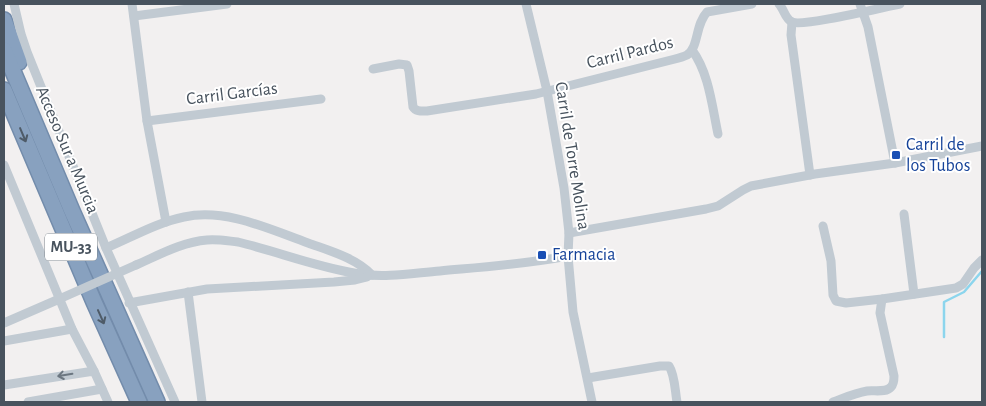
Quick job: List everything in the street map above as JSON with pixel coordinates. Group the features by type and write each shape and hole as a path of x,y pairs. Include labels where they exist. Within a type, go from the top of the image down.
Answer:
{"highway":[{"path":"4,20 72,211"},
{"name":"Acceso Sur a Murcia","path":"4,50 72,211 157,402"},
{"name":"Acceso Sur a Murcia","path":"4,90 94,302 139,402"}],"street":[{"path":"14,4 20,34 106,248 175,402"},
{"path":"132,4 147,122 166,222"},
{"path":"134,16 227,4"},
{"name":"Carril de Torre Molina","path":"526,4 547,91 564,188 569,233 568,256 573,312 592,402"},
{"name":"Carril Pardos","path":"373,69 399,64 407,65 413,107 418,111 536,94 686,56 692,50 696,41 707,8 752,4"},
{"path":"779,4 788,20 800,23 862,8 900,4"},
{"path":"862,8 868,27 895,164"},
{"path":"792,22 791,35 810,175"},
{"path":"692,50 705,75 718,134"},
{"name":"Carril Garcías","path":"147,122 321,99"},
{"path":"569,233 718,206 751,186 810,175 895,164 982,146"},
{"path":"4,165 72,329 108,402"},
{"path":"904,214 914,294"},
{"path":"106,248 166,222 200,215 219,216 264,227 342,256 355,262 372,275"},
{"path":"823,226 831,261 834,299 839,302 882,299 960,286 982,260"},
{"path":"4,323 167,252 193,242 207,240 238,242 348,272 372,275 395,275 502,266 540,262 568,256"},
{"path":"342,281 348,276 348,272 356,268 355,262"},
{"path":"130,302 188,292 355,280 372,275"},
{"path":"188,292 202,402"},
{"path":"833,402 868,391 887,390 893,385 894,376 880,313 882,299"},
{"path":"4,341 72,329"},
{"path":"588,378 669,366 671,368 677,402"},
{"path":"4,385 94,371"},
{"path":"28,402 102,389"}],"waterway":[{"path":"944,337 944,302 964,292 982,271"}],"place":[{"name":"Carril de los Tubos","path":"896,155"},
{"name":"Farmacia","path":"542,255"}]}
